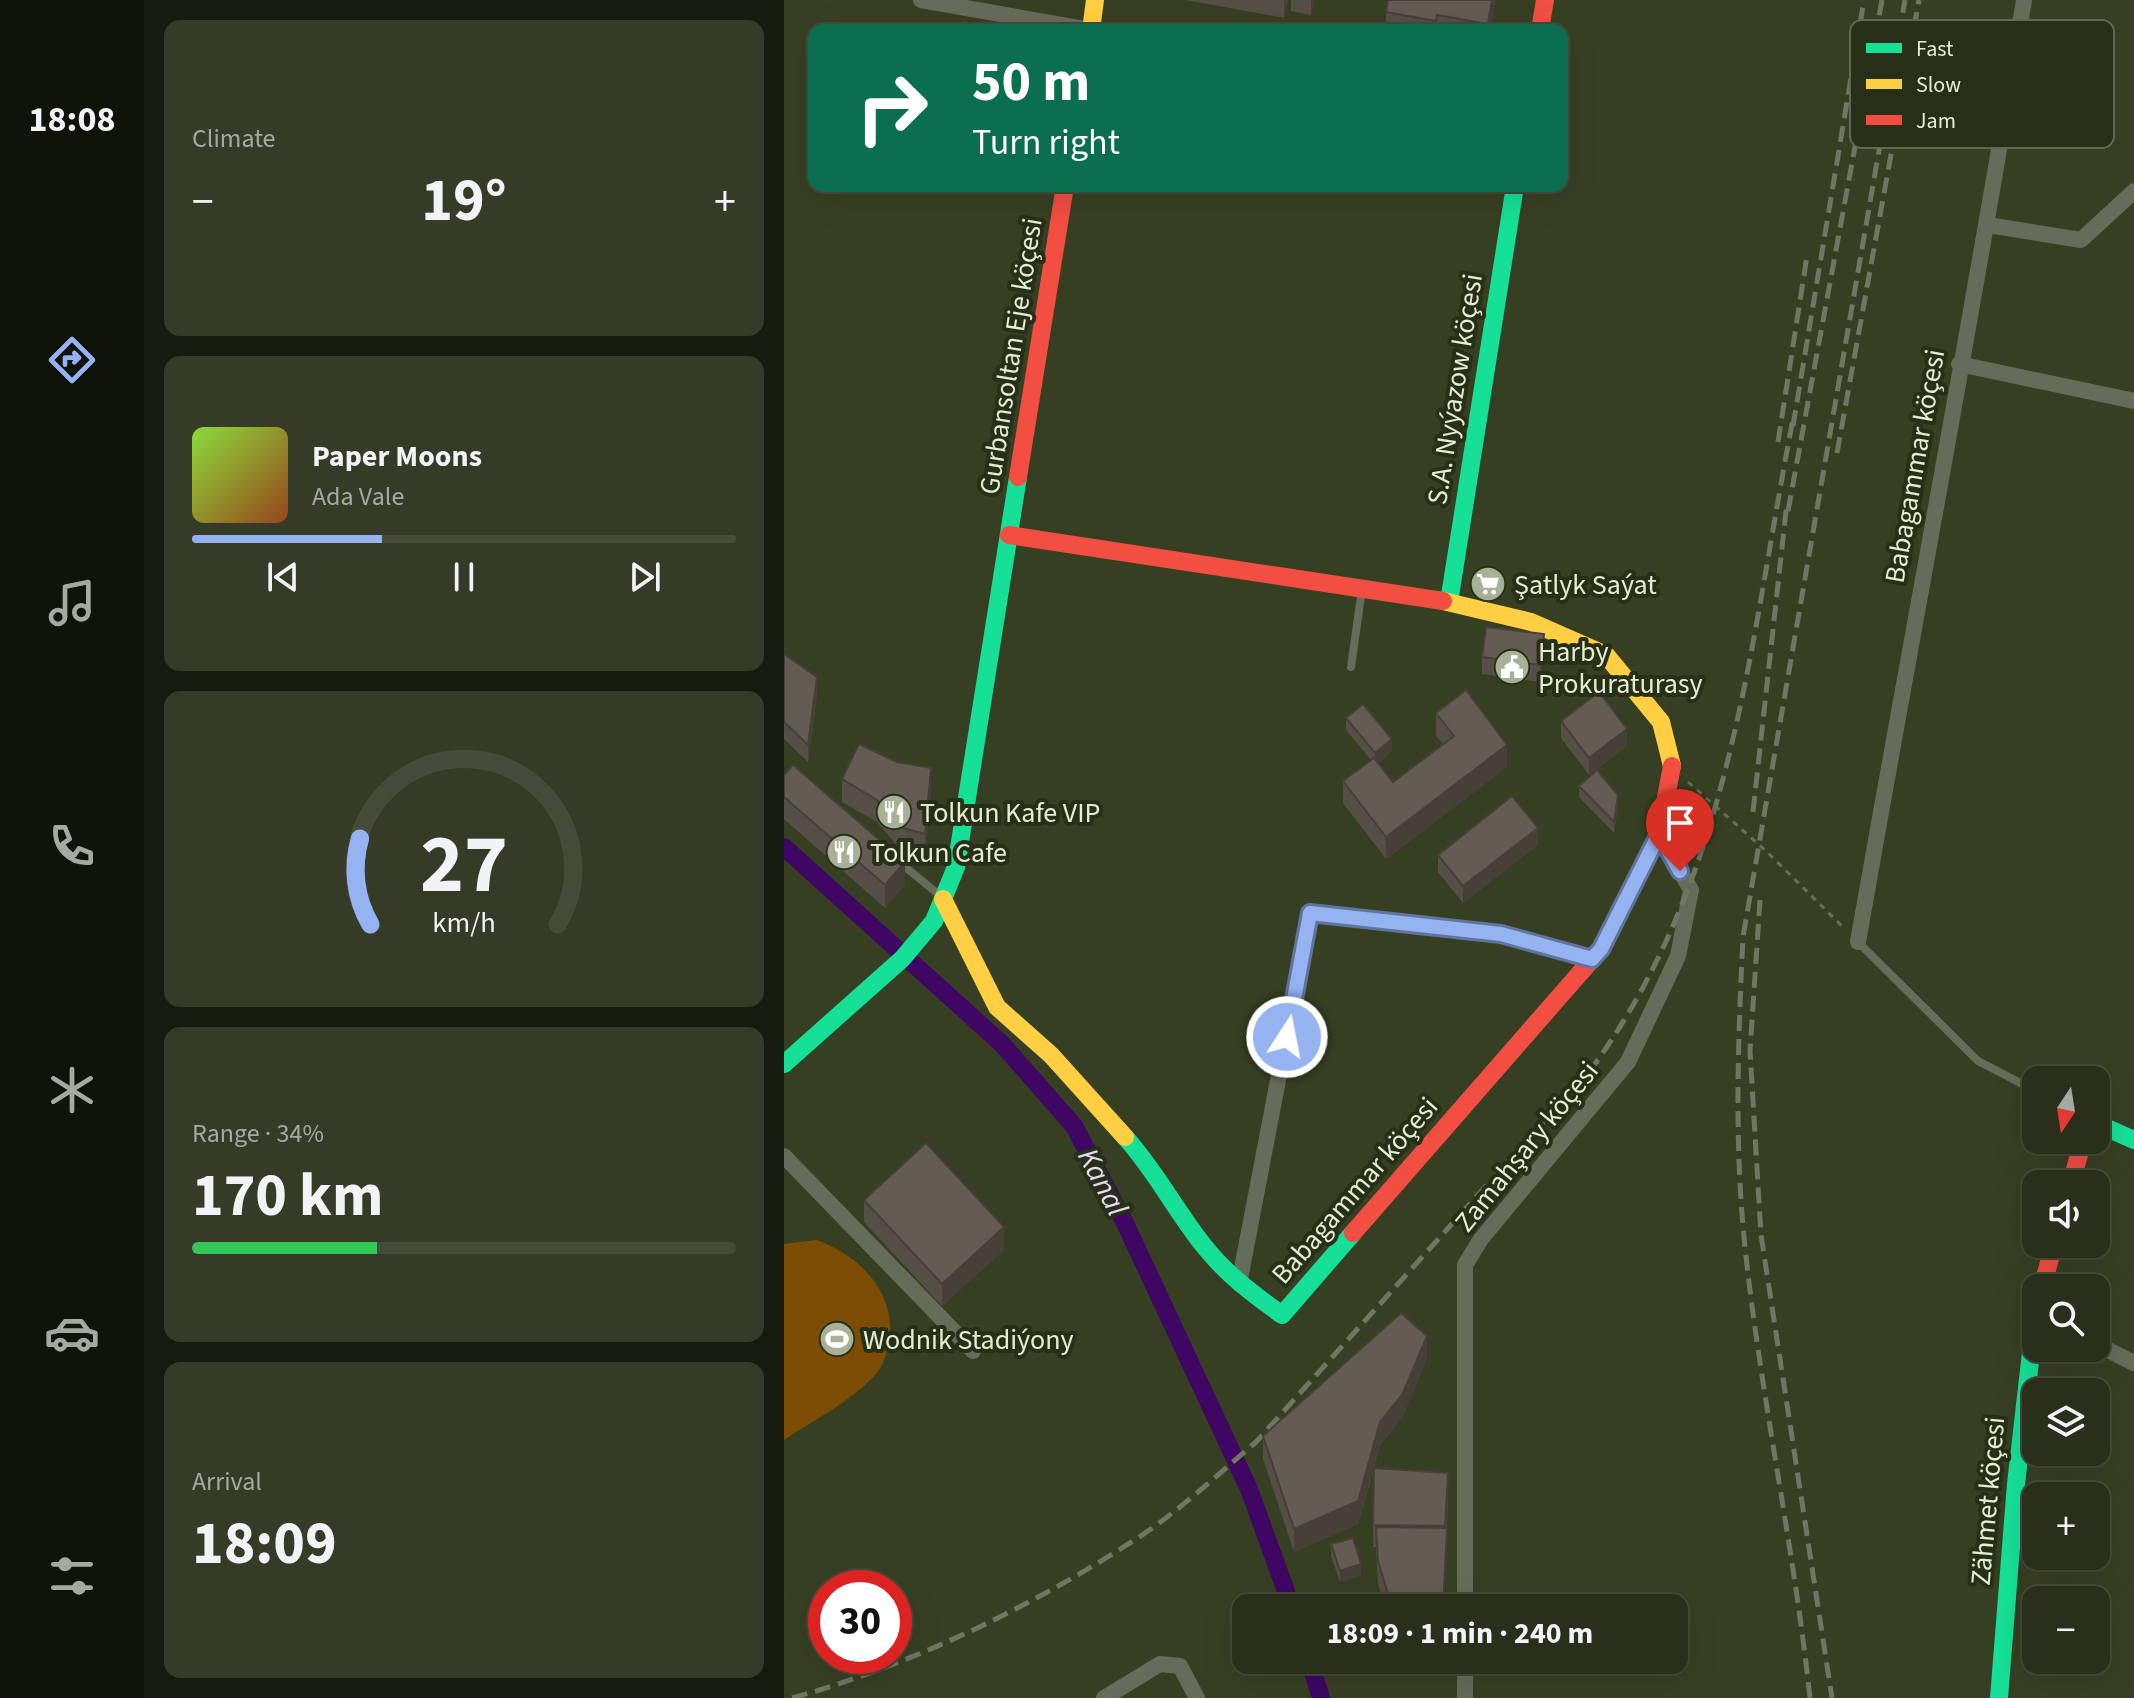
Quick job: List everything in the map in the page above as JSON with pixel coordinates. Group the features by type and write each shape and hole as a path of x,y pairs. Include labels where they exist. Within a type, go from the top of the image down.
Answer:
{"street":[{"path":"921,0 1056,24"},
{"path":"1091,24 1095,0"},
{"path":"1541,24 1545,0"},
{"name":"Babagammar köçesi","path":"2021,20 2024,0"},
{"name":"Babagammar köçesi","path":"1858,942 1959,364 2000,148"},
{"path":"1988,225 2081,240 2134,191"},
{"name":"Gurbansoltan Eje köçesi","path":"784,1064 902,959 934,921 956,867 1064,192"},
{"name":"S.A. Nyýazow köçesi","path":"1449,602 1514,192"},
{"path":"1959,364 2134,401"},
{"path":"1009,535 1449,602"},
{"name":"Babagammar köçesi","path":"943,899 997,1007 1051,1055 1143,1157 1204,1247 1239,1284 1282,1315 1601,949 1659,834 1673,769 1661,722 1606,655 1531,622 1449,602"},
{"name":"Zamahşary köçesi","path":"1465,1594 1465,1265 1481,1239 1628,1062 1678,956 1691,890 1659,834"},
{"path":"1239,1284 1310,913 1501,934 1592,959"},
{"path":"2110,1129 2134,1140"},
{"path":"784,1156 973,1351"},
{"path":"2110,1351 2134,1363"},
{"name":"Zähmet köçesi","path":"1999,1698 2031,1362"},
{"path":"1104,1698 1160,1664 1180,1666 1197,1698"},
{"path":"1465,1674 1465,1698"}],"lane":[{"path":"1351,667 1362,589"},
{"path":"894,858 943,899"},
{"path":"1858,942 1978,1061 2022,1084"}],"path":[{"path":"1673,769 1765,850 1858,942"}],"shaded area":[{"name":"Wodnik Stadiýony","path":"817,1240 848,1256 872,1278 887,1307 889,1341 880,1368 865,1385 784,1440 784,1244"}],"building":[{"path":"1388,0 1492,0 1488,24 1437,15 1436,21 1386,12"},
{"path":"1486,627 1544,634 1540,665 1482,657"},
{"path":"784,654 817,677 808,745 784,722"},
{"path":"1466,690 1507,745 1386,837 1343,781 1374,758 1393,782 1454,736 1436,713"},
{"path":"1599,692 1627,729 1589,758 1561,721"},
{"path":"1363,704 1392,739 1375,753 1346,718"},
{"path":"859,744 897,762 931,768 925,834 900,827 877,800 842,779"},
{"path":"793,765 905,862 885,885 784,797 784,775"},
{"path":"1597,770 1618,795 1614,822 1579,786"},
{"path":"1512,796 1538,828 1463,886 1438,855"},
{"path":"926,1143 1004,1227 942,1284 864,1200"},
{"path":"1401,1313 1427,1336 1402,1395 1380,1422 1358,1501 1294,1529 1263,1436"},
{"path":"1374,1468 1448,1473 1445,1526 1373,1525"},
{"path":"1376,1527 1447,1528 1444,1594 1388,1594 1378,1561"},
{"path":"1353,1538 1361,1564 1340,1571 1331,1544"}],"waterway":[{"name":"Kanal","path":"784,847 1002,1044 1074,1126 1125,1223 1249,1489 1287,1594"},
{"name":"Kanal","path":"1313,1674 1321,1698"}],"railway":[{"path":"1861,20 1864,0"},
{"path":"1878,20 1882,0"},
{"path":"1902,20 1905,0"},
{"path":"1915,20 1919,0"},
{"path":"1793,426 1850,84"},
{"path":"1788,511 1855,148"},
{"path":"1810,1698 1745,1247 1739,1170 1738,1092 1743,937 1879,148"},
{"path":"1837,453 1892,148"},
{"path":"1778,442 1807,256"},
{"path":"792,1698 881,1669 1011,1611 1093,1566 1181,1506 1256,1442 1592,1068 1640,994 1677,916 1706,836 1748,670 1794,414"},
{"path":"1753,812 1787,502"},
{"path":"1760,900 1750,1051 1761,1235 1832,1698"}],"traffic: fast":[{"path":"1449,602 1514,192"},
{"path":"784,1064 902,959 934,921 956,867 1018,477"},
{"path":"2110,1129 2134,1140"},
{"path":"1125,1137 1212,1256 1240,1283 1282,1315 1353,1233"},
{"path":"1999,1698 2016,1484 2030,1362"}],"traffic: slow":[{"path":"1092,24 1095,0"},
{"path":"1443,601 1531,622 1606,655 1661,722 1672,766"},
{"path":"943,899 997,1007 1051,1055 1125,1137"}],"traffic: jam":[{"path":"1541,24 1545,0"},
{"path":"1018,477 1064,192"},
{"path":"1009,535 1443,601"},
{"path":"1353,1233 1601,949 1659,834 1672,766"},
{"path":"2075,1170 2079,1154"},
{"path":"2046,1274 2050,1258"}],"place":[{"name":"Şatlyk Saýat","path":"1488,584"},
{"name":"Harby Prokuraturasy","path":"1512,667"},
{"name":"Tolkun Kafe VIP","path":"894,812"},
{"name":"Tolkun Cafe","path":"844,852"},
{"name":"Wodnik Stadiýony","path":"837,1339"}],"route":[{"path":"1287,1037 1310,913 1501,934 1592,959 1601,949 1659,834 1680,871"}]}
